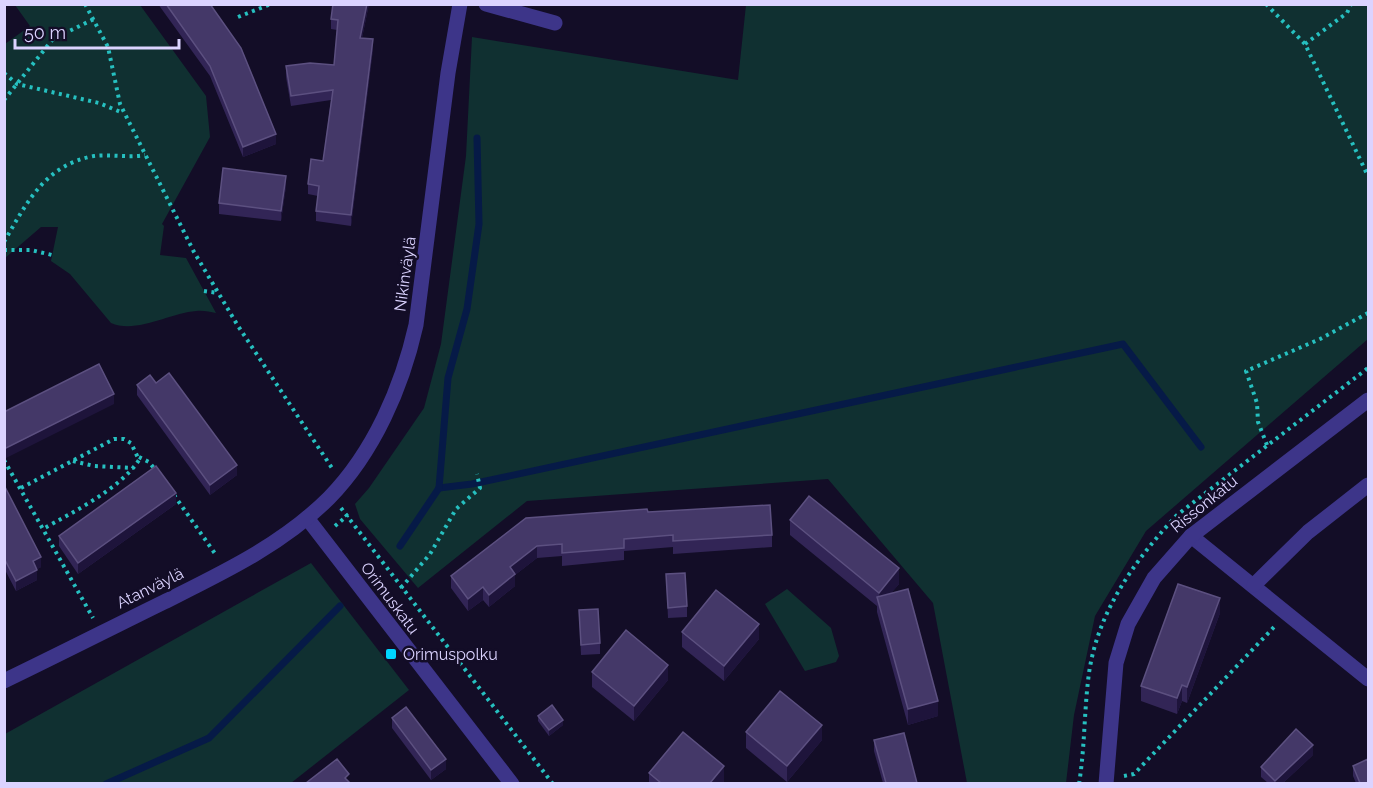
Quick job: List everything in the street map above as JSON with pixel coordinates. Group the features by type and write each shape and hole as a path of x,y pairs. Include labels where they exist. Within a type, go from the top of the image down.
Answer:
{"street":[{"name":"Nikinväylä","path":"307,518 330,497 377,430 391,405 410,351 421,300 448,73 460,4"},
{"path":"486,4 555,23"},
{"name":"Rissonkatu","path":"1112,780 1111,701 1121,644 1136,608 1154,578 1191,536 1368,400"},
{"path":"1254,585 1308,532 1368,485"},
{"name":"Atanväylä","path":"4,681 230,569 255,555 307,518"},
{"name":"Orimuskatu","path":"307,518 512,783"},
{"path":"1191,536 1367,675"}],"path":[{"path":"86,4 108,47 124,113 194,252 332,468"},
{"path":"238,18 271,4"},
{"path":"1266,4 1305,44 1368,176"},
{"path":"1305,44 1347,13 1350,4"},
{"path":"4,100 53,39 94,19"},
{"path":"4,73 17,84 99,103 124,113"},
{"path":"4,242 29,199 63,165 96,156 145,155"},
{"path":"4,250 31,250 52,255"},
{"path":"204,291 219,293"},
{"path":"1267,446 1258,422 1257,403 1246,371 1320,339 1368,313"},
{"path":"21,489 114,439 124,439 131,443 139,457 149,462 162,479"},
{"path":"43,529 119,481 134,468 139,457"},
{"path":"338,459 316,484 348,515 401,588 553,783"},
{"path":"4,460 93,618"},
{"path":"73,461 94,466 134,468"},
{"path":"401,588 430,554 456,509 480,488 477,474"},
{"path":"169,488 218,555 207,561"},
{"path":"84,622 104,612"},
{"path":"1112,780 1134,774 1288,612"}],"green space":[{"path":"15,5 140,5 206,96 210,137 162,224 164,226 160,255 186,258 216,313 201,311 186,313 142,325 121,326 111,323 70,274 51,261 58,227 41,227 5,258 5,44 30,26"},
{"path":"746,5 1368,5 1368,339 1146,531 1095,616 1074,715 1066,783 967,783 933,603 828,479 527,501 418,588 360,519 355,504 369,488 424,408 441,344 466,156 472,37 738,80"},
{"path":"311,563 409,690 291,783 5,783 5,734"},
{"path":"787,589 831,628 839,656 836,662 805,671 765,604"}],"building":[{"path":"166,4 210,4 241,48 276,134 243,147 210,66"},
{"path":"333,4 367,4 360,38 373,39 351,215 316,211 319,186 308,184 311,159 323,161 333,90 291,96 286,66 310,63 334,65 338,20 331,19"},
{"path":"223,168 286,176 281,211 219,203"},
{"path":"99,364 114,394 4,449 4,412"},
{"path":"169,373 237,465 210,485 137,385 150,375 156,383"},
{"path":"156,466 176,493 78,563 59,536"},
{"path":"4,485 41,557 33,561 37,570 16,581 4,558"},
{"path":"809,496 899,568 879,593 790,520"},
{"path":"770,505 772,535 673,541 673,535 624,539 624,548 562,553 562,544 537,546 510,567 515,574 489,595 483,587 468,599 451,576 526,518 647,509 648,512"},
{"path":"685,573 687,606 668,608 666,574"},
{"path":"1178,584 1220,598 1187,687 1182,685 1177,698 1141,686"},
{"path":"908,589 938,701 908,709 877,597"},
{"path":"716,590 759,624 724,666 682,632"},
{"path":"598,609 600,643 581,645 579,610"},
{"path":"626,630 668,665 634,706 592,672"},
{"path":"780,691 822,725 787,766 746,732"},
{"path":"552,705 563,720 549,730 538,716"},
{"path":"406,707 446,759 431,770 392,718"},
{"path":"1296,729 1313,745 1275,781 1261,767"},
{"path":"683,732 724,766 710,783 661,783 649,773"},
{"path":"904,733 917,783 886,783 874,740"},
{"path":"337,759 349,774 345,778 350,783 306,783"},
{"path":"1368,759 1368,783 1360,783 1353,766"}],"waterway":[{"path":"400,546 439,488 448,378 467,309 479,224 477,138"},
{"path":"439,488 472,484 1123,344 1201,447"},
{"path":"106,784 209,738 340,606"}],"place":[{"name":"Orimuspolku","path":"391,654"}]}
